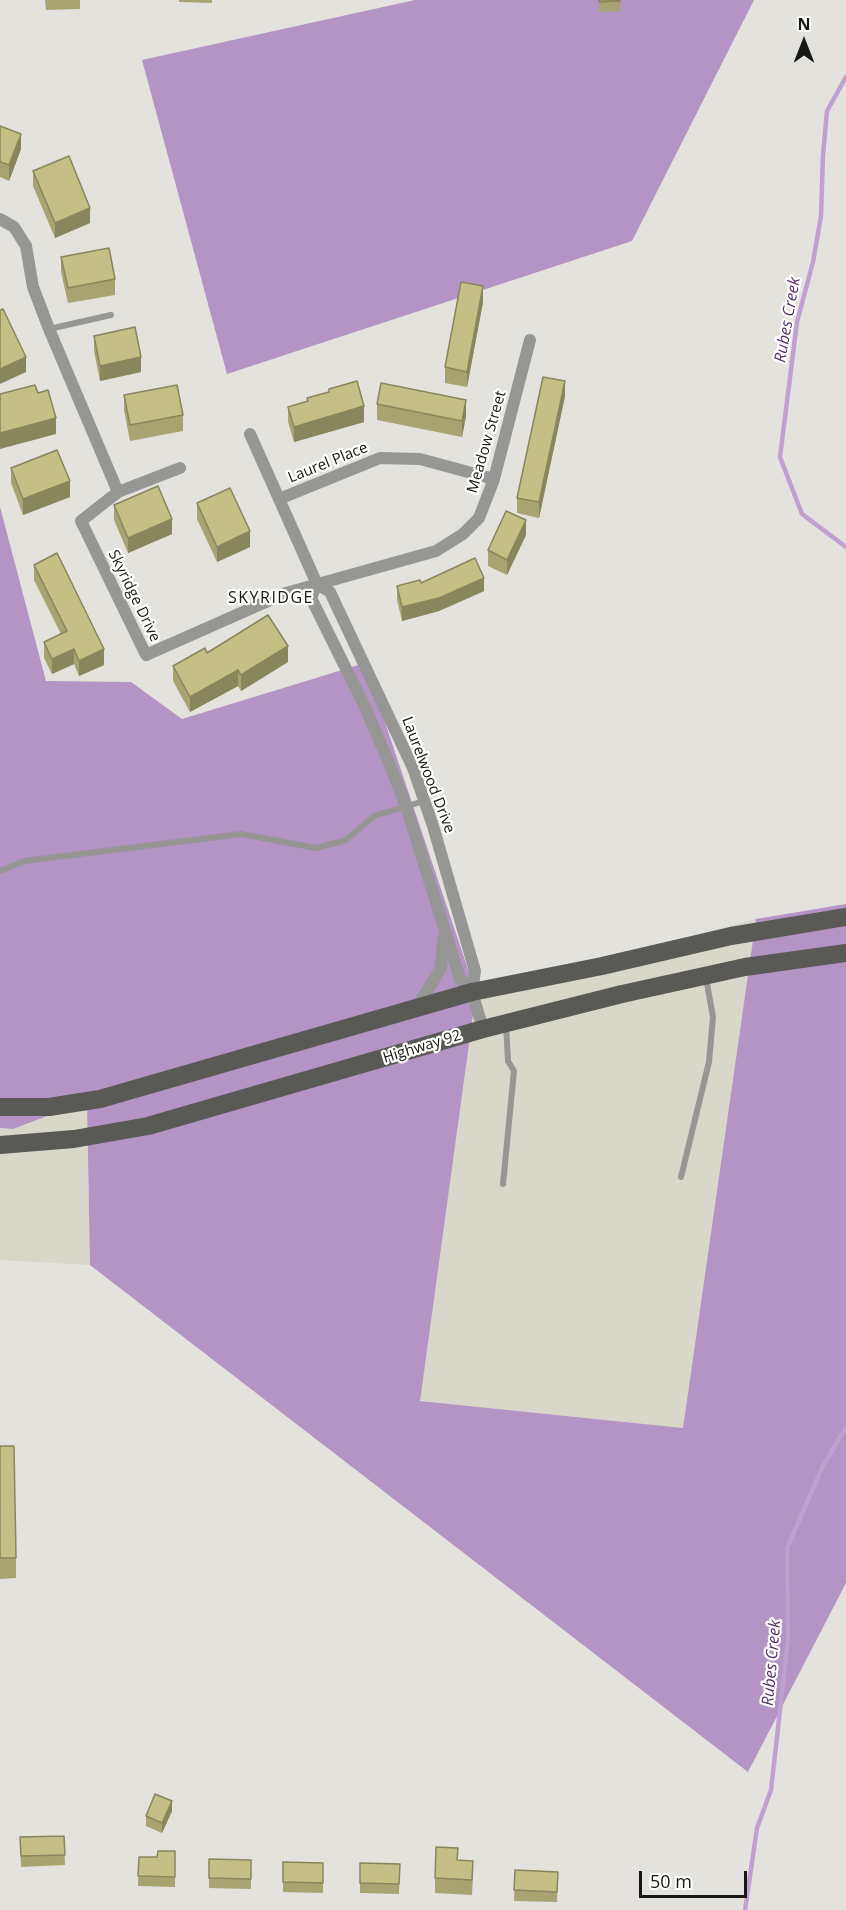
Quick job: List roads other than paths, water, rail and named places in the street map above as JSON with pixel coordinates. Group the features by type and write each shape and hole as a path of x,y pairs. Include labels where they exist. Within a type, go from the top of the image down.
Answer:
{"main road":[{"path":"0,1107 49,1107 100,1099 472,992 602,966 730,936 846,917"},
{"name":"Highway 92","path":"0,1145 74,1139 148,1126 506,1023 705,975 846,953"}],"street":[{"path":"0,219 14,227 26,246 33,287 118,492"},
{"name":"Meadow Street","path":"316,584 436,551 463,534 479,518 494,479 530,339"},
{"name":"Laurelwood Drive","path":"250,434 316,584 330,592 398,733 424,801 475,971 472,992 483,1029"},
{"name":"Laurel Place","path":"279,499 380,458 420,459 494,479"},
{"name":"Skyridge Drive","path":"180,468 118,492 81,521 146,655 286,593 316,584"},
{"name":"Laurelwood Drive","path":"316,584 311,598 364,705 406,806 443,932 460,979 472,992"},
{"name":"Laurelwood Drive","path":"416,1009 441,968 443,932"}],"lane":[{"path":"49,329 111,315"},
{"path":"0,871 24,861 241,834 316,848 346,840 374,816 424,801"},
{"path":"681,1177 709,1062 713,1017 705,975"},
{"path":"503,1184 514,1071 508,1062 506,1023"}],"waterway":[{"name":"Rubes Creek","path":"846,77 827,111 821,216 813,262 797,322 780,457 802,514 846,547"},
{"name":"Rubes Creek","path":"745,1910 757,1828 771,1790 788,1639 787,1548 823,1466 846,1427"}],"district":[{"name":"SKYRIDGE","path":"271,598"}]}
